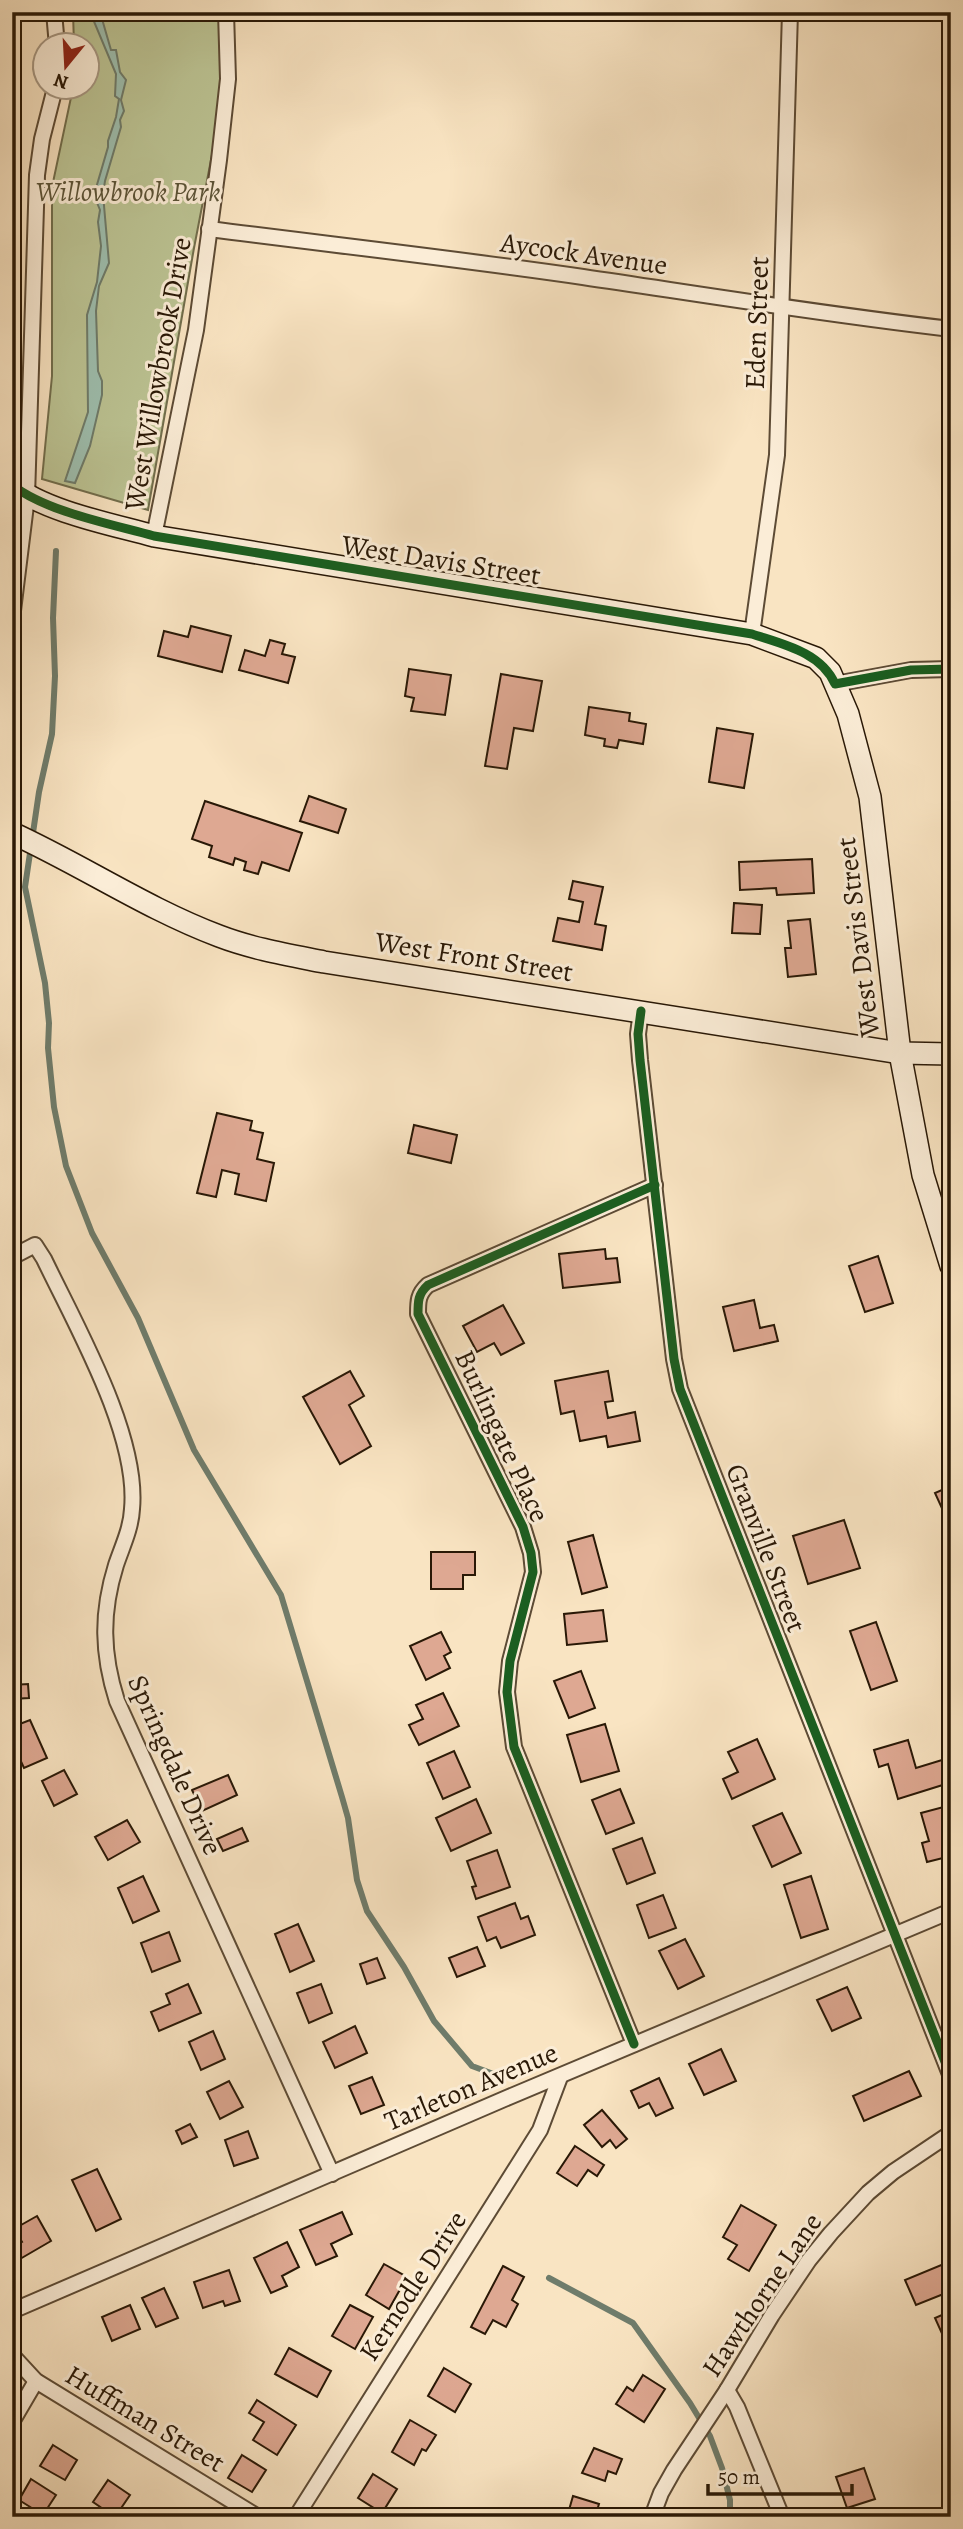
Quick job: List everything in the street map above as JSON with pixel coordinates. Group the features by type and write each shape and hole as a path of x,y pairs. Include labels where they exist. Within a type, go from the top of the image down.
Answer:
{"street":[{"path":"54,12 56,32"},
{"name":"West Willowbrook Drive","path":"154,536 196,330 228,79 226,12"},
{"name":"Eden Street","path":"752,634 777,455 790,12"},
{"path":"12,619 37,175 51,102"},
{"name":"Aycock Avenue","path":"209,229 951,330"},
{"name":"West Davis Street","path":"17,494 154,536 752,634 816,658 830,672 848,714 870,797 900,1053 923,1175 951,1266"},
{"path":"835,684 911,670 951,669"},
{"name":"West Front Street","path":"12,833 58,853 197,927 253,947 324,962 900,1053 951,1054"},
{"name":"Granville Street","path":"641,1011 638,1034 640,1060 674,1359 680,1389 951,2077"},
{"name":"Burlingate Place","path":"634,2044 514,1747 508,1692 510,1661 530,1591 533,1572 531,1553 523,1527 418,1314 418,1301 421,1291 428,1286 655,1185"},
{"name":"Springdale Drive","path":"12,1256 35,1245 44,1259 107,1393 129,1457 132,1509 109,1593 105,1619 107,1670 114,1692 332,2174"},
{"name":"Tarleton Avenue","path":"12,2311 951,1911"},
{"name":"Kernodle Drive","path":"296,2517 540,2130 560,2077"},
{"name":"Hawthorne Lane","path":"652,2517 674,2470 808,2260 869,2193 893,2172 951,2133"},
{"name":"Huffman Street","path":"12,2356 36,2381 258,2517"},
{"path":"12,2422 36,2381"},
{"path":"727,2390 737,2407 782,2517"}],"green space":[{"name":"Willowbrook Park","path":"73,12 219,12 227,77 148,510 42,479 52,376 52,187 70,102 102,102 102,32 74,32"}],"shaded area":[{"path":"90,12 100,12 111,50 116,50 120,72 126,80 121,100 124,111 120,120 121,127 103,194 109,263 99,286 96,311 98,371 102,381 102,395 90,446 75,483 65,481 88,412 87,315 97,282 101,246 98,222 100,210 94,195 119,99 115,96 116,74 102,41 102,32 98,32"}],"building":[{"path":"191,626 231,636 222,672 158,656 164,631 188,637"},
{"path":"270,640 285,644 282,654 295,657 288,683 239,670 245,650 265,656"},
{"path":"409,669 451,675 445,715 411,711 414,698 405,696"},
{"path":"501,674 542,681 533,731 514,728 507,769 485,766"},
{"path":"589,707 630,713 629,721 646,724 643,744 619,740 617,748 604,746 605,739 585,735"},
{"path":"717,728 753,734 744,788 709,782"},
{"path":"309,796 346,809 338,833 300,821"},
{"path":"205,801 302,833 289,871 262,862 258,874 244,870 246,862 235,858 233,865 209,857 212,846 192,839"},
{"path":"812,859 814,893 777,895 776,888 740,890 739,862"},
{"path":"573,881 603,887 595,924 606,926 602,950 553,941 558,918 579,922 583,902 569,899"},
{"path":"734,903 762,905 760,934 732,933"},
{"path":"810,919 816,974 788,977 785,948 791,948 788,921"},
{"path":"217,1113 252,1121 250,1130 263,1133 257,1159 274,1163 266,1201 235,1194 239,1174 222,1170 216,1197 197,1193"},
{"path":"414,1125 457,1135 451,1163 408,1153"},
{"path":"605,1249 606,1259 617,1258 620,1282 563,1288 559,1254"},
{"path":"878,1256 893,1303 865,1312 849,1266"},
{"path":"754,1300 760,1328 774,1325 778,1341 734,1351 723,1307"},
{"path":"503,1305 524,1343 501,1355 494,1343 477,1352 463,1326"},
{"path":"350,1371 364,1396 349,1405 371,1446 340,1464 303,1397"},
{"path":"608,1371 613,1401 605,1402 608,1418 635,1412 640,1441 608,1447 606,1436 580,1441 574,1411 561,1414 555,1381"},
{"path":"951,1486 951,1528 935,1493"},
{"path":"844,1520 860,1568 808,1584 793,1536"},
{"path":"593,1535 607,1587 582,1594 568,1542"},
{"path":"431,1552 475,1552 475,1575 463,1575 463,1589 431,1589"},
{"path":"603,1610 607,1641 567,1645 564,1614"},
{"path":"876,1622 897,1681 871,1690 850,1631"},
{"path":"441,1632 451,1652 444,1656 450,1668 426,1680 410,1646"},
{"path":"581,1671 595,1708 569,1718 554,1681"},
{"path":"28,1684 29,1698 12,1699 12,1685"},
{"path":"443,1693 459,1726 419,1745 409,1725 423,1719 416,1705"},
{"path":"30,1720 47,1758 24,1768 12,1742 12,1727"},
{"path":"605,1724 619,1771 581,1782 567,1735"},
{"path":"757,1739 775,1779 732,1799 723,1779 738,1772 728,1752"},
{"path":"908,1740 916,1768 942,1760 949,1783 898,1799 888,1764 879,1767 874,1750"},
{"path":"454,1751 470,1787 443,1799 427,1763"},
{"path":"64,1770 77,1794 54,1806 42,1781"},
{"path":"228,1775 237,1795 202,1811 192,1790"},
{"path":"620,1789 634,1823 606,1834 592,1800"},
{"path":"476,1799 491,1833 451,1851 436,1818"},
{"path":"951,1805 951,1856 927,1862 922,1843 929,1841 921,1813"},
{"path":"782,1813 801,1853 772,1867 753,1826"},
{"path":"127,1820 140,1842 108,1860 95,1837"},
{"path":"242,1828 248,1841 223,1851 217,1839"},
{"path":"642,1838 655,1873 627,1884 613,1849"},
{"path":"497,1850 510,1887 476,1899 472,1887 476,1886 467,1861"},
{"path":"143,1876 159,1911 133,1923 118,1888"},
{"path":"811,1876 828,1929 801,1938 784,1885"},
{"path":"663,1895 676,1928 649,1938 637,1905"},
{"path":"515,1903 521,1919 528,1916 535,1935 501,1948 496,1937 487,1941 478,1917"},
{"path":"298,1924 314,1961 290,1972 275,1934"},
{"path":"169,1932 180,1961 152,1972 141,1943"},
{"path":"685,1939 704,1976 678,1989 659,1951"},
{"path":"477,1947 485,1966 457,1977 449,1958"},
{"path":"951,1947 951,1968 950,1968 943,1951"},
{"path":"377,1958 385,1978 367,1984 360,1964"},
{"path":"188,1984 201,2013 159,2031 151,2012 170,2004 166,1994"},
{"path":"321,1984 332,2013 309,2023 297,1993"},
{"path":"847,1987 861,2018 832,2031 817,2000"},
{"path":"355,2026 367,2053 335,2068 323,2042"},
{"path":"213,2031 225,2059 201,2070 189,2042"},
{"path":"721,2049 736,2081 704,2095 689,2064"},
{"path":"909,2071 921,2096 864,2121 853,2096"},
{"path":"372,2077 384,2105 361,2114 349,2086"},
{"path":"659,2078 673,2108 656,2116 649,2103 639,2108 631,2091"},
{"path":"229,2081 243,2107 220,2119 207,2092"},
{"path":"602,2110 627,2139 616,2148 610,2140 602,2147 584,2125"},
{"path":"190,2124 197,2137 182,2144 176,2131"},
{"path":"248,2131 258,2158 234,2166 225,2140"},
{"path":"575,2146 604,2165 597,2176 588,2170 577,2186 557,2173"},
{"path":"97,2169 121,2219 96,2231 72,2180"},
{"path":"741,2205 776,2225 749,2271 728,2259 737,2245 723,2237"},
{"path":"342,2212 352,2234 331,2244 337,2256 316,2265 300,2230"},
{"path":"37,2216 51,2241 20,2259 13,2247 22,2242 14,2229"},
{"path":"287,2242 299,2267 282,2276 287,2286 271,2293 254,2258"},
{"path":"951,2261 951,2291 916,2305 905,2280"},
{"path":"384,2264 407,2277 389,2309 366,2295"},
{"path":"503,2266 524,2277 512,2300 518,2304 506,2327 493,2320 485,2334 471,2327"},
{"path":"229,2270 240,2301 225,2306 223,2301 203,2308 194,2282"},
{"path":"164,2288 178,2318 156,2327 142,2298"},
{"path":"130,2305 140,2329 112,2341 102,2317"},
{"path":"350,2305 373,2317 355,2349 332,2336"},
{"path":"951,2311 951,2337 944,2338 935,2318"},
{"path":"289,2348 331,2371 317,2397 275,2374"},
{"path":"444,2368 471,2384 455,2412 428,2396"},
{"path":"643,2375 665,2389 644,2422 616,2404 627,2387 633,2391"},
{"path":"257,2400 296,2425 277,2455 253,2440 264,2422 249,2413"},
{"path":"410,2420 436,2435 426,2451 422,2449 414,2465 392,2452"},
{"path":"53,2445 77,2460 65,2480 40,2466"},
{"path":"594,2448 622,2459 616,2474 608,2471 605,2481 582,2473"},
{"path":"242,2455 266,2470 252,2492 228,2478"},
{"path":"864,2468 875,2499 847,2508 836,2477"},
{"path":"373,2474 397,2489 382,2513 358,2498"},
{"path":"31,2479 56,2495 43,2515 19,2500"},
{"path":"108,2480 130,2495 115,2517 93,2502"},
{"path":"573,2496 599,2504 595,2517 567,2517"}],"waterway":[{"path":"56,551 52,734 39,792 25,887 45,983 54,1107 66,1166 92,1233 138,1318 194,1450 281,1595 348,1818 357,1880 367,1911 404,1967 434,2021 472,2066 504,2078"},
{"path":"549,2278 633,2323 710,2436 730,2500 730,2517"}],"cycle path":[{"path":"12,485 61,510 154,536 752,634 788,646 810,657 829,673 835,684 911,670 951,669"},
{"path":"641,1011 638,1034 640,1060 674,1359 680,1389 951,2077"},
{"path":"634,2044 514,1747 507,1692 510,1661 533,1572 531,1553 523,1527 418,1314 418,1309 420,1295 428,1285 655,1185"}]}
